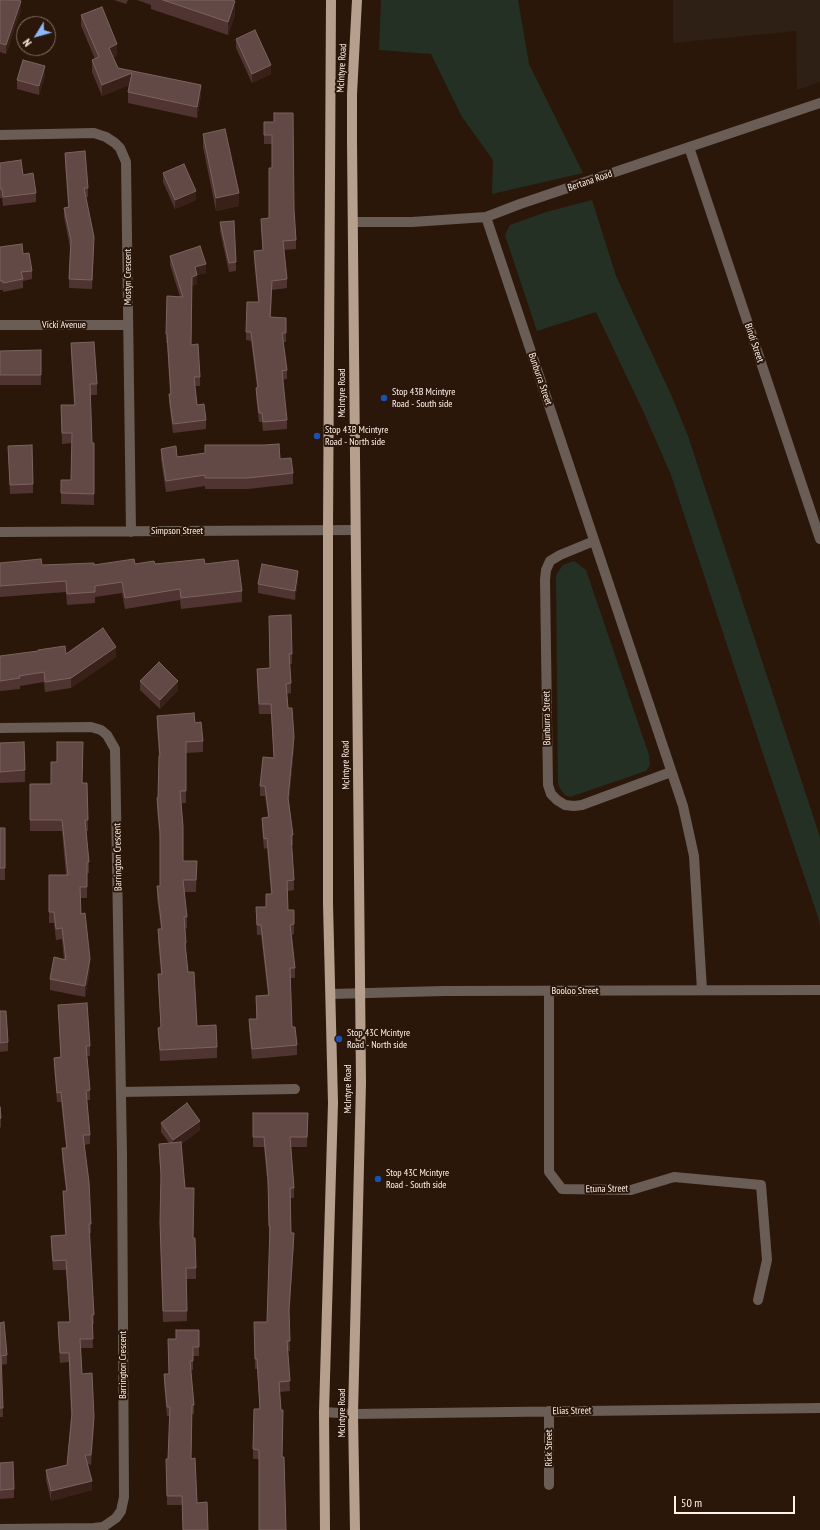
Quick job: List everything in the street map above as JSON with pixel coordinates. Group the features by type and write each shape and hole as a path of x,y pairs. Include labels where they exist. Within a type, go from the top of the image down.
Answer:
{"main road":[{"name":"McIntyre Road","path":"355,1530 354,1414 360,1099 360,994 352,94 357,0"},
{"name":"McIntyre Road","path":"325,1530 324,1412 333,1102 328,904 329,3"}],"street":[{"name":"Bertana Road","path":"353,222 412,222 486,217 520,204 820,103"},
{"name":"Mostyn Crescent","path":"0,135 94,133 106,137 120,148 126,162 131,532"},
{"name":"Bindi Street","path":"689,147 820,539"},
{"name":"Bunburra Street","path":"486,217 683,806 694,856 702,990"},
{"name":"Vicki Avenue","path":"0,325 128,325"},
{"name":"Simpson Street","path":"0,532 355,530"},
{"name":"Bunburra Street","path":"594,541 560,555 550,561 546,570 548,785 551,794 557,800 565,805 574,806 582,805 671,772"},
{"name":"Barrington Crescent","path":"0,728 91,726 108,735 115,749 121,1092 124,1497 121,1511 112,1522 103,1527 0,1529"},
{"name":"Booloo Street","path":"331,994 444,991 820,990"},
{"name":"Etuna Street","path":"549,991 549,1172 562,1189 631,1190 674,1177 761,1185 767,1260 758,1300"},
{"path":"121,1092 295,1088"},
{"name":"Elias Street","path":"324,1412 354,1414 820,1408"},
{"name":"Rick Street","path":"549,1485 550,1411"}],"shaded area":[{"path":"673,0 820,0 820,82 797,90 796,31 673,43"}],"green space":[{"path":"381,0 518,0 529,64 583,173 492,194 493,160 462,117 431,54 379,50"},
{"path":"592,200 616,276 673,399 688,436 820,837 820,928 819,920 671,475 644,413 596,312 537,331 505,235 510,225 546,212"},
{"path":"574,561 586,570 649,755 650,765 646,771 570,797 565,795 558,784 556,575 563,565"}],"building":[{"path":"0,0 21,1 6,45 0,43"},
{"path":"163,0 231,0 235,1 228,22"},
{"path":"102,7 117,44 109,48 118,68 201,85 197,107 128,92 132,73 102,85 92,60 99,57 81,15"},
{"path":"255,30 271,65 252,74 236,39"},
{"path":"23,60 45,66 39,86 17,80"},
{"path":"274,113 293,113 294,209 296,240 283,241 287,279 272,281 270,317 286,318 286,333 282,333 287,370 282,371 287,420 263,422 262,413 259,413 256,388 258,387 251,332 246,332 247,302 259,302 254,251 263,250 261,219 269,218 269,168 272,168 272,135 264,135 264,122 274,122"},
{"path":"225,129 239,193 216,198 203,134"},
{"path":"85,151 88,188 84,188 94,237 92,280 69,279 71,240 64,208 69,207 65,153"},
{"path":"21,160 23,175 33,173 36,193 3,197 2,189 0,189 0,163"},
{"path":"184,164 196,191 175,200 163,173"},
{"path":"234,221 236,262 229,263 220,222"},
{"path":"22,244 23,254 29,253 32,271 21,272 23,279 3,283 3,281 0,281 0,247"},
{"path":"200,246 206,264 195,267 197,275 192,277 191,345 198,344 200,377 194,377 197,405 204,404 206,420 173,424 169,394 171,394 166,334 167,296 183,297 170,256"},
{"path":"94,342 97,384 90,384 92,443 94,443 94,494 61,493 61,480 71,480 72,433 62,433 61,405 75,405 71,343"},
{"path":"41,350 41,375 0,375 0,351"},
{"path":"279,444 280,459 291,458 293,473 248,478 205,478 205,475 166,481 161,449 176,446 177,457 205,453 205,445"},
{"path":"32,445 33,484 10,485 8,446"},
{"path":"41,559 42,565 94,563 94,565 134,559 135,564 154,561 155,564 204,559 205,564 238,560 242,591 181,598 180,589 125,598 122,582 95,586 95,592 67,594 66,581 0,586 0,563"},
{"path":"262,564 298,571 295,591 258,584"},
{"path":"291,615 292,654 289,654 291,683 286,684 288,708 292,708 294,737 288,798 293,835 291,835 294,880 287,881 288,910 294,910 294,924 290,925 295,968 290,968 292,1027 295,1027 297,1045 252,1049 249,1019 257,1019 256,996 269,995 261,925 257,925 256,907 266,907 266,894 272,894 267,838 264,839 262,818 269,817 265,786 260,786 263,757 274,758 271,704 259,704 257,669 270,668 269,616"},
{"path":"103,628 116,647 71,678 45,682 44,672 0,681 0,656 65,646 66,654"},
{"path":"159,662 178,681 160,700 140,681"},
{"path":"194,713 195,723 201,722 203,741 186,742 186,791 180,791 183,826 183,861 197,861 196,880 183,880 187,917 184,917 185,943 188,972 194,972 197,1026 216,1025 217,1047 160,1050 158,1028 161,1027 158,974 162,974 158,929 162,929 157,886 160,886 160,832 157,798 160,756 157,716"},
{"path":"24,742 25,770 0,772 0,743"},
{"path":"57,742 83,742 82,783 87,783 88,820 85,820 89,862 87,862 87,887 80,887 81,914 85,913 90,959 85,986 50,979 54,957 66,960 62,928 56,929 54,912 49,912 49,875 68,875 62,820 30,820 30,784 51,784 51,762 57,762"},
{"path":"0,828 5,828 5,868 0,868"},
{"path":"87,1003 90,1046 86,1046 90,1090 86,1091 90,1135 83,1135 89,1182 91,1224 89,1224 94,1315 92,1315 93,1339 80,1339 82,1374 92,1373 94,1417 91,1455 85,1455 92,1481 51,1491 46,1470 67,1465 72,1414 69,1353 60,1353 58,1322 70,1322 66,1260 53,1261 51,1236 66,1235 63,1191 67,1191 62,1148 67,1148 61,1092 57,1093 54,1058 61,1057 58,1005"},
{"path":"0,1011 6,1011 8,1042 0,1043"},
{"path":"187,1103 200,1121 173,1140 161,1123"},
{"path":"253,1113 308,1113 307,1137 290,1137 294,1188 290,1188 291,1233 294,1233 289,1310 290,1341 287,1341 290,1381 279,1382 281,1410 283,1410 282,1457 284,1457 286,1530 259,1530 259,1450 253,1449 254,1409 260,1409 257,1359 255,1359 254,1322 267,1322 270,1226 264,1137 253,1137"},
{"path":"181,1142 185,1188 194,1188 193,1238 195,1238 196,1268 186,1268 187,1311 163,1311 160,1222 161,1174 159,1144"},
{"path":"4,1322 7,1355 1,1356 3,1408 0,1408 0,1323"},
{"path":"176,1330 199,1330 199,1347 193,1347 193,1361 190,1361 194,1405 192,1405 191,1459 195,1458 197,1503 207,1502 208,1530 183,1530 182,1496 167,1496 166,1459 168,1459 170,1407 167,1407 164,1374 169,1374 168,1339 176,1339"},
{"path":"13,1462 14,1489 0,1490 0,1463"}],"place":[{"name":"Stop 43B Mcintyre Road - South side","path":"384,398"},
{"name":"Stop 43B Mcintyre Road - North side","path":"317,436"},
{"name":"Stop 43C Mcintyre Road - North side","path":"339,1039"},
{"name":"Stop 43C Mcintyre Road - South side","path":"378,1179"}]}
